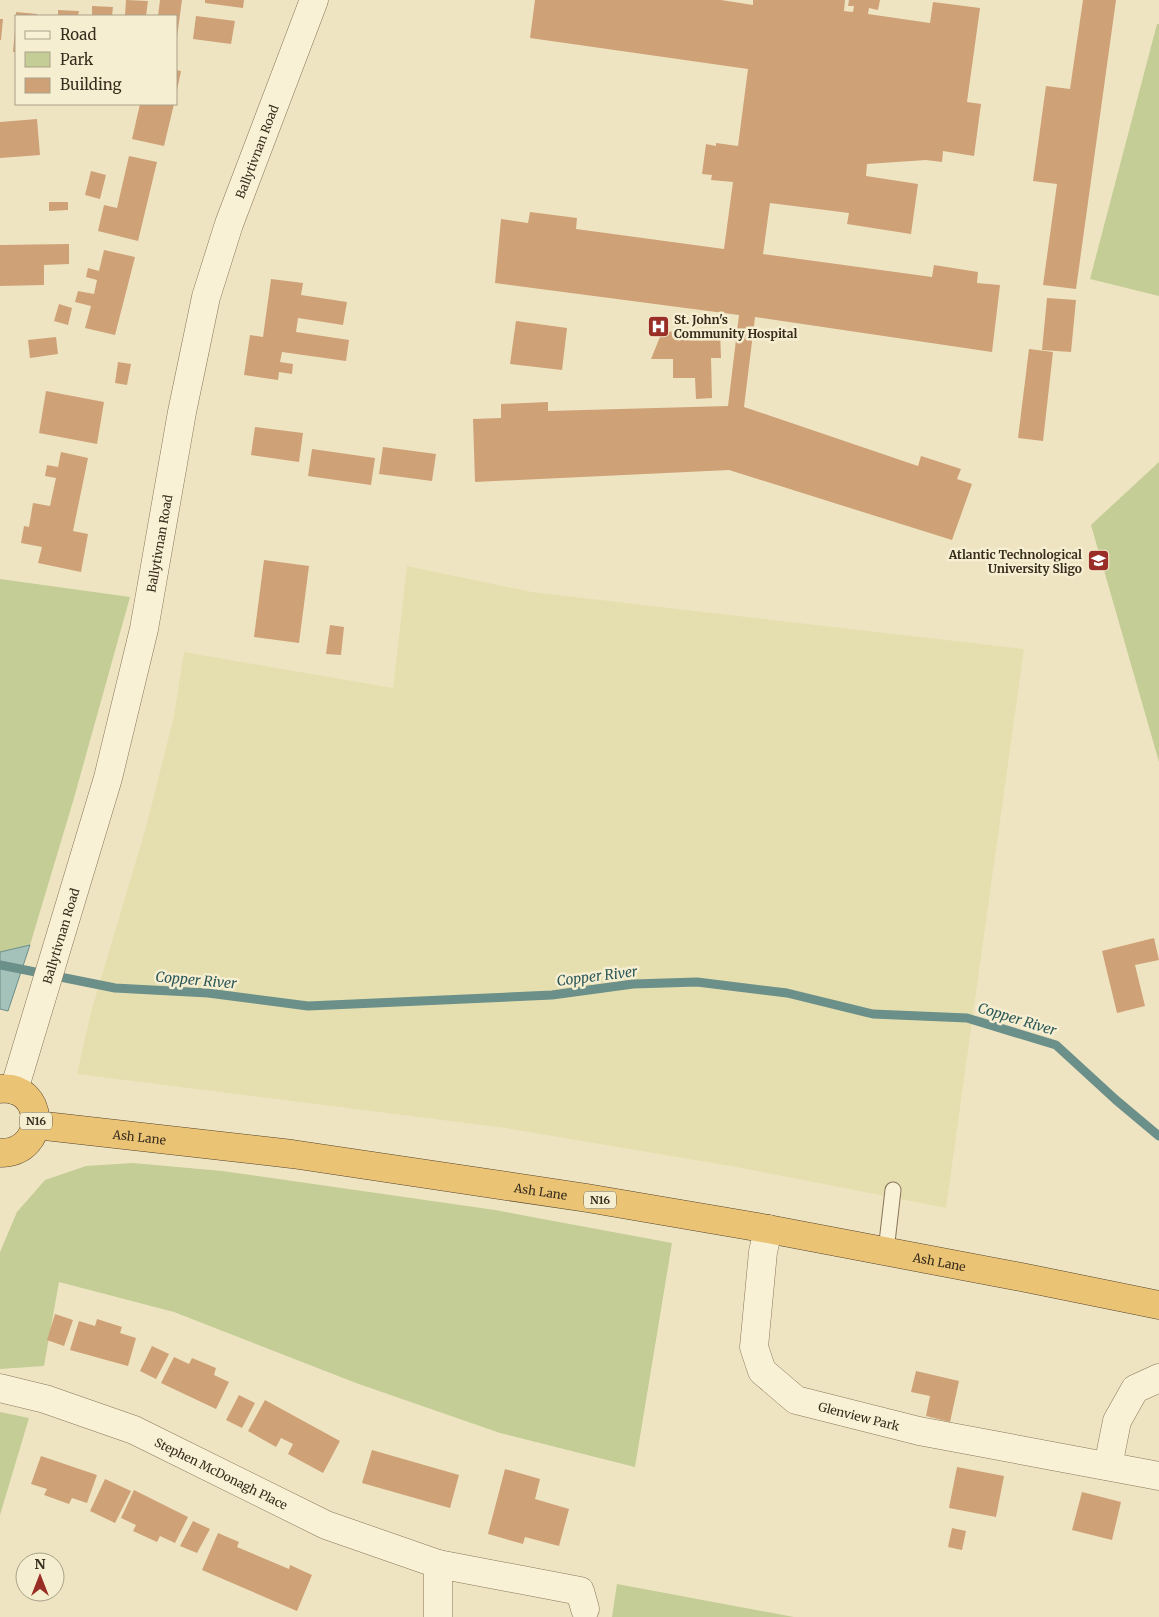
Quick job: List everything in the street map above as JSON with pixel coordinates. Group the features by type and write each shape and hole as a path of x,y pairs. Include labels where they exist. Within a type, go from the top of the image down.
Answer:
{"highway":[{"name":"N16","path":"0,1153 18,1150 27,1144 33,1135 36,1125 34,1108 29,1100 7,1090"},
{"name":"Ash Lane","path":"36,1125 292,1154 587,1198 886,1251 1159,1306"}],"street":[{"name":"Ballytivnan Road","path":"7,1090 40,1005 108,778 144,629 182,412 206,297 229,224 314,0"},
{"name":"Glenview Park","path":"768,1229 763,1252 754,1347 762,1371 796,1400 919,1431 1159,1476"},
{"path":"1108,1466 1117,1421 1135,1389 1159,1378"},
{"name":"Stephen McDonagh Place","path":"0,1388 45,1399 134,1430 326,1525 438,1564 580,1591 585,1609"},
{"path":"438,1564 438,1617"}],"lane":[{"path":"886,1251 893,1190"}],"shaded area":[{"path":"407,566 532,592 1024,649 946,1208 736,1167 505,1128 77,1074 91,1012 146,827 174,716 184,652 393,688"}],"green space":[{"path":"1157,24 1159,24 1159,296 1090,279"},
{"path":"1159,462 1159,762 1091,525"},
{"path":"0,579 130,597 74,798 30,945 0,952"},
{"path":"133,1163 222,1171 495,1210 672,1243 635,1467 500,1433 356,1383 174,1312 59,1282 44,1366 0,1369 0,1252 17,1212 45,1180 86,1166"},
{"path":"0,1412 29,1418 0,1515"},
{"path":"617,1584 794,1617 612,1617"}],"water":[{"path":"30,945 8,1011 0,1009 0,952"}],"building":[{"path":"126,0 148,1 146,15 125,15"},
{"path":"160,0 182,0 178,30 178,15 158,15"},
{"path":"205,0 244,0 243,8 205,3"},
{"path":"535,0 721,0 753,5 753,0 845,0 844,11 853,12 854,6 848,6 849,0 880,0 878,10 869,8 868,14 930,23 933,2 980,8 967,102 981,104 974,156 943,151 942,162 926,160 867,164 866,176 918,184 911,234 847,224 849,213 770,203 763,254 932,277 934,265 978,272 977,283 1000,285 992,352 755,317 744,407 918,466 921,456 961,469 957,479 972,484 952,540 729,470 475,482 473,419 501,418 501,404 548,402 548,411 728,406 739,315 495,283 501,219 528,223 530,212 577,218 576,229 724,249 733,182 711,180 712,175 702,174 706,144 716,146 716,143 738,146 748,69 530,38"},
{"path":"1083,0 1116,0 1076,289 1043,285 1057,184 1033,181 1046,86 1070,89"},
{"path":"92,6 113,7 112,15 92,15"},
{"path":"58,10 79,11 78,15 58,15"},
{"path":"16,12 37,14 37,15 16,15"},
{"path":"196,16 235,21 231,44 193,39"},
{"path":"0,19 3,19 1,40 0,40"},
{"path":"15,29 15,52 13,52"},
{"path":"178,70 181,71 178,85"},
{"path":"140,105 174,105 164,146 132,139"},
{"path":"37,119 40,155 0,158 0,122"},
{"path":"129,156 157,162 138,241 98,231 104,205 117,208"},
{"path":"91,171 106,175 100,199 85,195"},
{"path":"49,202 68,202 68,210 49,211"},
{"path":"69,244 69,264 44,265 44,285 0,286 0,245"},
{"path":"104,250 135,257 115,335 85,328 91,306 75,302 78,291 94,294 97,280 86,277 88,268 99,271"},
{"path":"271,279 303,283 301,295 347,302 343,325 298,318 296,332 349,340 346,361 282,352 280,362 293,364 292,374 279,372 278,380 244,375 250,335 263,337"},
{"path":"1047,298 1076,300 1071,352 1042,350"},
{"path":"59,304 72,308 68,325 54,321"},
{"path":"516,321 567,328 562,370 510,364"},
{"path":"720,330 721,358 711,358 712,398 696,399 695,378 673,378 673,359 651,359 662,332"},
{"path":"56,337 58,354 30,358 28,340"},
{"path":"1029,349 1053,352 1043,441 1018,438"},
{"path":"118,362 131,364 127,385 115,383"},
{"path":"46,391 104,402 97,444 39,433"},
{"path":"255,427 303,433 299,462 251,455"},
{"path":"383,447 436,454 432,481 379,474"},
{"path":"312,449 375,458 371,485 308,476"},
{"path":"61,452 88,458 73,531 88,534 81,572 38,563 42,547 21,543 24,526 29,527 33,503 50,506 56,478 45,476 47,465 58,467"},
{"path":"264,560 309,566 299,643 254,637"},
{"path":"330,625 344,627 341,655 326,654"},
{"path":"1154,938 1159,960 1135,965 1145,1006 1117,1013 1102,951"},
{"path":"55,1314 73,1320 64,1346 47,1340"},
{"path":"97,1319 122,1327 120,1333 136,1338 128,1366 70,1350 79,1321 95,1326"},
{"path":"152,1346 169,1354 156,1379 140,1371"},
{"path":"174,1357 189,1364 192,1358 216,1368 214,1375 229,1382 216,1409 161,1383"},
{"path":"916,1371 959,1381 950,1422 926,1416 930,1396 911,1392"},
{"path":"239,1395 255,1403 242,1428 226,1420"},
{"path":"265,1400 340,1441 323,1473 288,1454 293,1444 281,1438 276,1447 248,1431"},
{"path":"372,1450 459,1475 450,1508 362,1483"},
{"path":"41,1456 97,1475 87,1503 72,1498 69,1504 44,1495 47,1489 31,1484"},
{"path":"957,1467 1004,1476 996,1517 949,1508"},
{"path":"505,1469 540,1479 535,1499 569,1509 559,1546 525,1537 523,1544 488,1534"},
{"path":"105,1479 131,1491 115,1523 90,1511"},
{"path":"134,1490 188,1517 175,1543 160,1536 157,1542 133,1531 136,1525 121,1518"},
{"path":"1082,1492 1121,1502 1112,1540 1072,1530"},
{"path":"193,1521 210,1529 197,1553 180,1546"},
{"path":"952,1528 966,1531 962,1550 948,1547"},
{"path":"218,1533 239,1542 237,1547 289,1569 290,1565 312,1575 297,1611 202,1570"}],"waterway":[{"name":"Copper River","path":"0,965 115,988 208,993 308,1006 552,995 633,984 697,982 787,993 873,1014 967,1018 1056,1045 1159,1136"}],"place":[{"name":"St. John's Community Hospital","path":"658,326"},
{"name":"Atlantic Technological University Sligo","path":"1098,561"}]}
